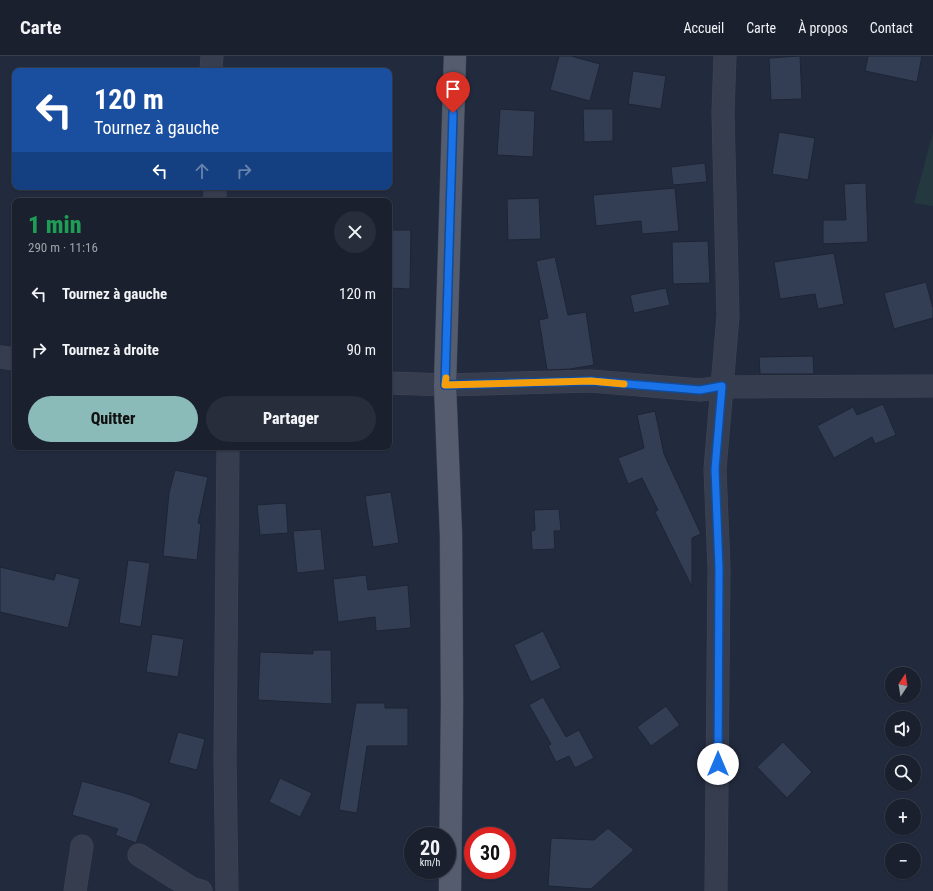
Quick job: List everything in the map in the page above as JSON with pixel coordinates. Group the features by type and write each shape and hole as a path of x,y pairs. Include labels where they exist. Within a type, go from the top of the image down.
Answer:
{"main road":[{"path":"450,891 452,542 445,385 455,56"}],"street":[{"path":"211,68 212,56"},
{"path":"716,891 719,568 715,469 728,316 723,114 725,56"},
{"path":"0,357 12,359"},
{"path":"392,383 445,385 591,381 700,390 722,386 933,386"},
{"path":"227,891 225,759 228,450"},
{"path":"76,891 82,846"},
{"path":"139,856 191,888 201,891"}],"green space":[{"path":"933,133 933,206 914,203"}],"building":[{"path":"559,56 571,56 600,64 590,101 550,90"},
{"path":"800,56 802,99 771,100 769,58"},
{"path":"868,56 922,56 917,82 865,71"},
{"path":"633,71 666,76 661,109 628,104"},
{"path":"500,109 535,111 533,157 497,155"},
{"path":"583,109 613,109 613,141 584,142"},
{"path":"779,132 815,138 808,180 772,174"},
{"path":"705,163 707,182 673,185 671,167"},
{"path":"866,183 868,242 823,244 823,220 846,220 844,184"},
{"path":"675,188 679,231 642,234 641,221 596,226 593,195"},
{"path":"539,198 541,239 508,240 507,199"},
{"path":"392,230 411,230 410,289 392,288"},
{"path":"708,241 710,283 673,284 672,242"},
{"path":"834,253 844,304 818,309 815,294 780,299 774,262"},
{"path":"555,257 568,315 586,312 594,365 570,369 547,370 539,320 548,318 536,261"},
{"path":"926,282 933,308 933,318 894,329 884,293"},
{"path":"666,288 670,305 634,313 630,295"},
{"path":"813,356 814,374 760,374 759,357"},
{"path":"883,404 896,435 875,444 872,437 834,458 817,426 853,407 857,415"},
{"path":"655,411 664,454 701,534 692,538 692,587 655,512 658,510 642,478 628,484 618,458 644,448 637,415"},
{"path":"175,470 208,477 198,523 201,524 197,560 163,556 169,493"},
{"path":"391,492 399,543 373,547 365,496"},
{"path":"286,503 288,533 260,535 257,505"},
{"path":"559,509 561,531 554,531 555,549 532,550 531,531 535,530 534,510"},
{"path":"321,529 325,570 297,573 293,531"},
{"path":"128,560 150,563 141,627 119,623"},
{"path":"0,567 54,580 56,573 80,579 68,628 0,612"},
{"path":"366,575 368,590 408,585 411,628 376,631 375,617 338,622 333,579"},
{"path":"543,631 561,668 531,682 514,645"},
{"path":"152,634 184,639 178,677 146,672"},
{"path":"313,650 331,650 332,704 258,700 260,652 313,654"},
{"path":"543,697 566,737 579,730 594,758 575,768 569,756 556,762 548,746 551,744 529,705"},
{"path":"356,703 385,703 385,708 408,708 408,746 367,746 357,813 339,810"},
{"path":"666,706 680,725 651,746 637,727"},
{"path":"178,732 205,739 197,770 169,763"},
{"path":"783,742 812,772 787,798 757,767"},
{"path":"280,778 312,793 300,817 269,802"},
{"path":"82,781 131,795 151,803 136,843 115,835 118,829 72,815"},
{"path":"608,828 634,850 591,889 548,886 551,838 594,840"}],"slow traffic":[{"path":"446,378 445,385 503,382 591,381 624,384"}],"route":[{"path":"453,113 445,385 503,382 591,381 700,390 722,386 715,469 719,568 718,764"}]}
